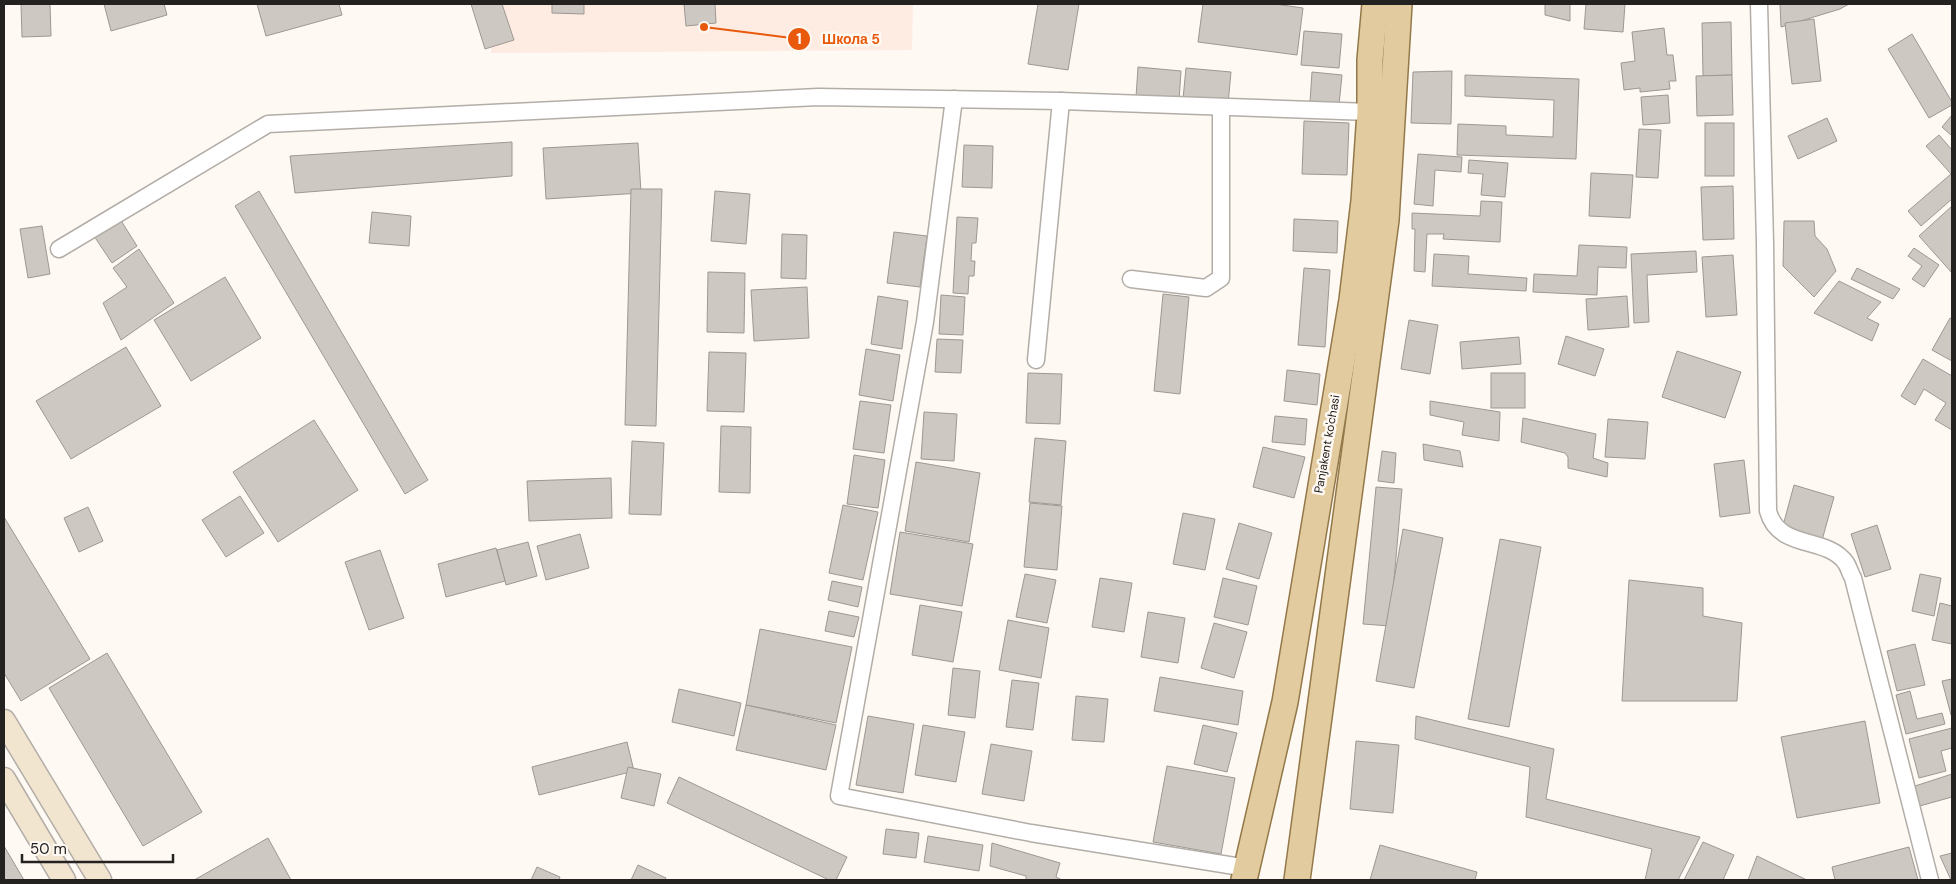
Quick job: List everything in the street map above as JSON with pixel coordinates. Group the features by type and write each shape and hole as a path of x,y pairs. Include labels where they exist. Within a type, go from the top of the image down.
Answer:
{"main road":[{"name":"Panjakent ko'chasi","path":"1246,874 1285,702 1352,300 1364,201 1370,112 1370,60 1375,4"},
{"name":"Panjakent ko'chasi","path":"1297,880 1386,220 1399,4"},
{"path":"4,720 100,880"},
{"path":"4,778 64,880"}],"street":[{"path":"1758,4 1765,243 1768,511 1771,524 1781,533 1832,552 1845,562 1853,578 1930,880"},
{"path":"59,249 268,124 818,97 1061,101 1370,112"},
{"path":"954,99 926,322 840,796 1246,874"},
{"path":"1036,360 1061,101"},
{"path":"1131,279 1206,288 1220,278 1221,107"}],"shaded area":[{"path":"498,4 913,4 912,50 491,53"}],"building":[{"path":"21,4 50,4 51,36 22,37"},
{"path":"104,4 164,4 167,15 111,31"},
{"path":"257,4 339,4 342,15 266,36"},
{"path":"471,4 502,4 514,40 485,49"},
{"path":"552,4 584,4 584,14 552,13"},
{"path":"684,4 715,4 716,23 686,26"},
{"path":"1038,4 1079,4 1068,70 1028,64"},
{"path":"1203,4 1275,4 1303,8 1297,55 1198,42"},
{"path":"1545,4 1570,4 1570,21 1545,15"},
{"path":"1586,4 1625,4 1623,32 1584,29"},
{"path":"1780,4 1849,4 1840,9 1781,27"},
{"path":"1814,19 1821,81 1792,84 1785,23"},
{"path":"1731,22 1732,75 1703,76 1702,23"},
{"path":"1664,28 1667,55 1673,55 1676,81 1669,81 1670,89 1640,92 1640,88 1624,90 1621,63 1635,61 1632,32"},
{"path":"1304,31 1342,34 1339,68 1301,65"},
{"path":"1912,34 1952,102 1952,105 1929,118 1888,49"},
{"path":"1138,67 1181,71 1179,101 1136,97"},
{"path":"1186,68 1231,72 1228,104 1183,99"},
{"path":"1452,71 1451,124 1411,123 1413,72"},
{"path":"1312,72 1342,75 1339,105 1310,102"},
{"path":"1465,75 1579,79 1576,159 1457,155 1458,124 1506,126 1506,135 1553,137 1554,100 1465,96"},
{"path":"1732,75 1733,115 1697,116 1696,76"},
{"path":"1668,95 1670,123 1643,125 1641,97"},
{"path":"1952,115 1952,136 1942,127"},
{"path":"1827,118 1837,141 1798,159 1788,136"},
{"path":"1304,121 1349,123 1347,175 1302,174"},
{"path":"1705,123 1734,123 1734,176 1705,176"},
{"path":"1639,129 1661,130 1658,178 1636,177"},
{"path":"1939,135 1952,150 1952,199 1921,226 1908,211 1951,174 1926,146"},
{"path":"512,142 512,176 295,193 290,156"},
{"path":"638,143 641,193 546,199 543,148"},
{"path":"964,145 993,146 992,188 962,187"},
{"path":"1418,154 1462,157 1461,172 1435,170 1433,206 1414,204"},
{"path":"1469,160 1508,163 1505,197 1481,195 1483,174 1468,173"},
{"path":"1591,173 1633,175 1630,218 1589,216"},
{"path":"1733,186 1734,239 1703,240 1701,187"},
{"path":"631,189 662,189 656,426 625,425"},
{"path":"259,191 428,480 405,494 235,206"},
{"path":"715,191 750,194 746,244 711,241"},
{"path":"1481,201 1502,202 1500,242 1443,239 1444,234 1427,234 1425,272 1414,271 1415,229 1412,229 1412,213 1480,216"},
{"path":"1952,206 1952,273 1919,236"},
{"path":"372,212 411,216 409,246 369,243"},
{"path":"957,217 978,218 976,243 972,243 971,261 975,261 974,276 969,276 968,294 953,293"},
{"path":"120,219 137,246 112,263 94,236"},
{"path":"1294,219 1338,221 1337,253 1293,251"},
{"path":"1784,221 1814,221 1815,236 1827,249 1836,271 1814,297 1783,266"},
{"path":"42,226 50,274 28,278 20,229"},
{"path":"894,232 927,236 920,287 887,283"},
{"path":"782,234 807,235 806,279 781,278"},
{"path":"1579,245 1627,247 1626,268 1598,267 1597,295 1533,292 1534,274 1577,276"},
{"path":"1914,248 1939,265 1924,287 1912,279 1922,266 1908,256"},
{"path":"139,249 174,303 121,340 103,303 127,287 113,268"},
{"path":"1696,251 1697,272 1647,275 1649,322 1634,323 1631,254"},
{"path":"1434,254 1469,256 1468,274 1527,278 1526,291 1432,286"},
{"path":"1733,255 1737,315 1706,317 1702,257"},
{"path":"1304,268 1330,270 1325,347 1298,345"},
{"path":"1857,268 1900,289 1893,299 1851,279"},
{"path":"708,272 745,273 744,333 707,332"},
{"path":"225,277 261,338 191,381 154,320"},
{"path":"1839,281 1881,302 1867,318 1879,324 1872,341 1814,313"},
{"path":"807,287 809,338 754,341 751,290"},
{"path":"1163,294 1189,297 1180,394 1154,391"},
{"path":"941,295 965,297 963,335 939,334"},
{"path":"878,296 908,301 902,349 871,344"},
{"path":"1627,296 1629,327 1588,330 1586,299"},
{"path":"1950,318 1952,319 1952,361 1932,350"},
{"path":"1409,320 1438,325 1430,374 1401,369"},
{"path":"1566,336 1604,349 1595,376 1558,364"},
{"path":"1519,337 1521,364 1462,369 1460,342"},
{"path":"937,339 963,340 961,373 935,372"},
{"path":"126,347 161,406 71,459 36,401"},
{"path":"866,349 900,355 893,401 859,395"},
{"path":"1677,351 1741,372 1725,418 1662,397"},
{"path":"709,352 746,353 744,412 707,411"},
{"path":"1923,359 1952,376 1952,430 1935,420 1946,403 1924,389 1915,405 1901,396"},
{"path":"1287,370 1320,374 1317,405 1284,401"},
{"path":"1028,373 1062,374 1060,424 1026,423"},
{"path":"1491,373 1525,373 1525,408 1491,408"},
{"path":"860,401 891,405 884,453 853,449"},
{"path":"1430,401 1500,412 1499,441 1462,435 1464,422 1430,415"},
{"path":"924,412 957,414 954,461 921,459"},
{"path":"1275,416 1307,419 1305,445 1272,442"},
{"path":"1523,418 1596,434 1593,458 1608,463 1607,477 1568,468 1568,457 1565,453 1521,442"},
{"path":"1608,419 1648,422 1645,459 1605,457"},
{"path":"314,420 358,490 278,542 233,472"},
{"path":"721,426 751,427 750,493 719,492"},
{"path":"1035,438 1066,441 1061,505 1029,502"},
{"path":"632,441 664,443 661,515 629,514"},
{"path":"1423,444 1460,451 1463,467 1424,460"},
{"path":"1263,447 1305,457 1294,498 1253,487"},
{"path":"1382,451 1396,453 1394,483 1378,481"},
{"path":"854,455 885,460 878,508 847,504"},
{"path":"1744,460 1750,513 1720,517 1714,464"},
{"path":"916,462 980,473 969,542 905,531"},
{"path":"611,478 612,518 529,521 527,481"},
{"path":"1794,485 1834,497 1821,544 1781,533"},
{"path":"1376,487 1402,489 1390,626 1363,624"},
{"path":"240,496 264,533 226,557 202,520"},
{"path":"1030,503 1062,506 1057,570 1024,567"},
{"path":"843,505 878,512 863,580 829,573"},
{"path":"88,507 103,541 79,552 64,518"},
{"path":"1183,513 1215,519 1205,570 1173,564"},
{"path":"4,517 90,659 21,701 4,673"},
{"path":"1239,523 1272,533 1259,579 1226,569"},
{"path":"1877,525 1891,569 1865,577 1851,534"},
{"path":"1403,529 1443,538 1414,688 1376,681"},
{"path":"900,532 973,544 962,606 890,594"},
{"path":"580,534 589,568 546,580 537,546"},
{"path":"1500,539 1541,547 1509,727 1468,719"},
{"path":"528,542 537,576 506,585 497,550"},
{"path":"496,548 505,581 446,597 438,564"},
{"path":"380,550 404,618 369,630 345,562"},
{"path":"1025,574 1056,580 1047,623 1016,617"},
{"path":"1920,574 1941,578 1934,616 1912,611"},
{"path":"1100,578 1132,583 1124,632 1092,627"},
{"path":"1223,578 1257,586 1248,625 1214,617"},
{"path":"1629,580 1703,588 1703,616 1742,623 1737,701 1622,701"},
{"path":"832,581 862,587 858,607 828,600"},
{"path":"1940,603 1952,606 1952,644 1932,640"},
{"path":"920,605 962,612 953,662 912,655"},
{"path":"829,611 859,617 854,637 825,631"},
{"path":"1148,612 1185,618 1178,663 1141,657"},
{"path":"1008,620 1049,628 1041,678 999,670"},
{"path":"1214,623 1247,632 1234,678 1201,668"},
{"path":"760,629 852,647 836,723 746,705"},
{"path":"1915,644 1925,685 1897,691 1887,651"},
{"path":"107,653 202,812 143,846 49,688"},
{"path":"953,668 980,671 975,718 948,715"},
{"path":"1160,677 1243,691 1238,725 1154,711"},
{"path":"1952,679 1952,715 1951,715 1942,681"},
{"path":"1012,680 1039,683 1033,730 1006,727"},
{"path":"679,689 741,703 734,736 672,722"},
{"path":"1910,691 1917,719 1942,713 1945,724 1906,734 1896,695"},
{"path":"1076,696 1108,699 1104,742 1072,740"},
{"path":"746,705 836,725 826,770 736,750"},
{"path":"868,716 914,724 903,793 856,785"},
{"path":"1416,716 1554,749 1546,799 1700,837 1678,880 1645,880 1652,849 1526,817 1530,767 1415,739"},
{"path":"1865,721 1880,803 1797,818 1781,737"},
{"path":"923,725 965,732 956,782 915,775"},
{"path":"1203,725 1237,733 1227,772 1194,764"},
{"path":"1952,728 1952,748 1941,751 1946,771 1919,778 1909,739"},
{"path":"1356,741 1399,745 1393,813 1350,809"},
{"path":"627,742 634,771 539,795 532,767"},
{"path":"991,744 1032,751 1024,801 982,794"},
{"path":"1167,766 1235,778 1221,854 1153,842"},
{"path":"628,767 661,774 654,806 621,798"},
{"path":"1952,774 1952,797 1916,807 1912,787"},
{"path":"679,777 847,857 836,880 829,880 667,803"},
{"path":"886,829 919,833 916,858 883,854"},
{"path":"928,836 983,845 979,871 924,862"},
{"path":"268,838 291,880 194,880 196,879"},
{"path":"1703,842 1734,855 1723,880 1684,880"},
{"path":"992,843 1060,863 1056,877 1062,880 1026,880 1026,876 990,866"},
{"path":"1380,845 1477,872 1475,880 1370,880"},
{"path":"4,846 24,880 4,880"},
{"path":"1909,847 1918,880 1835,880 1832,867"},
{"path":"1952,853 1952,880 1951,880 1940,856"},
{"path":"1757,856 1807,880 1748,880"},
{"path":"638,865 666,878 665,880 631,880"},
{"path":"537,867 560,877 559,880 531,880"}],"place":[{"name":"Школа 5","path":"704,27"}]}
